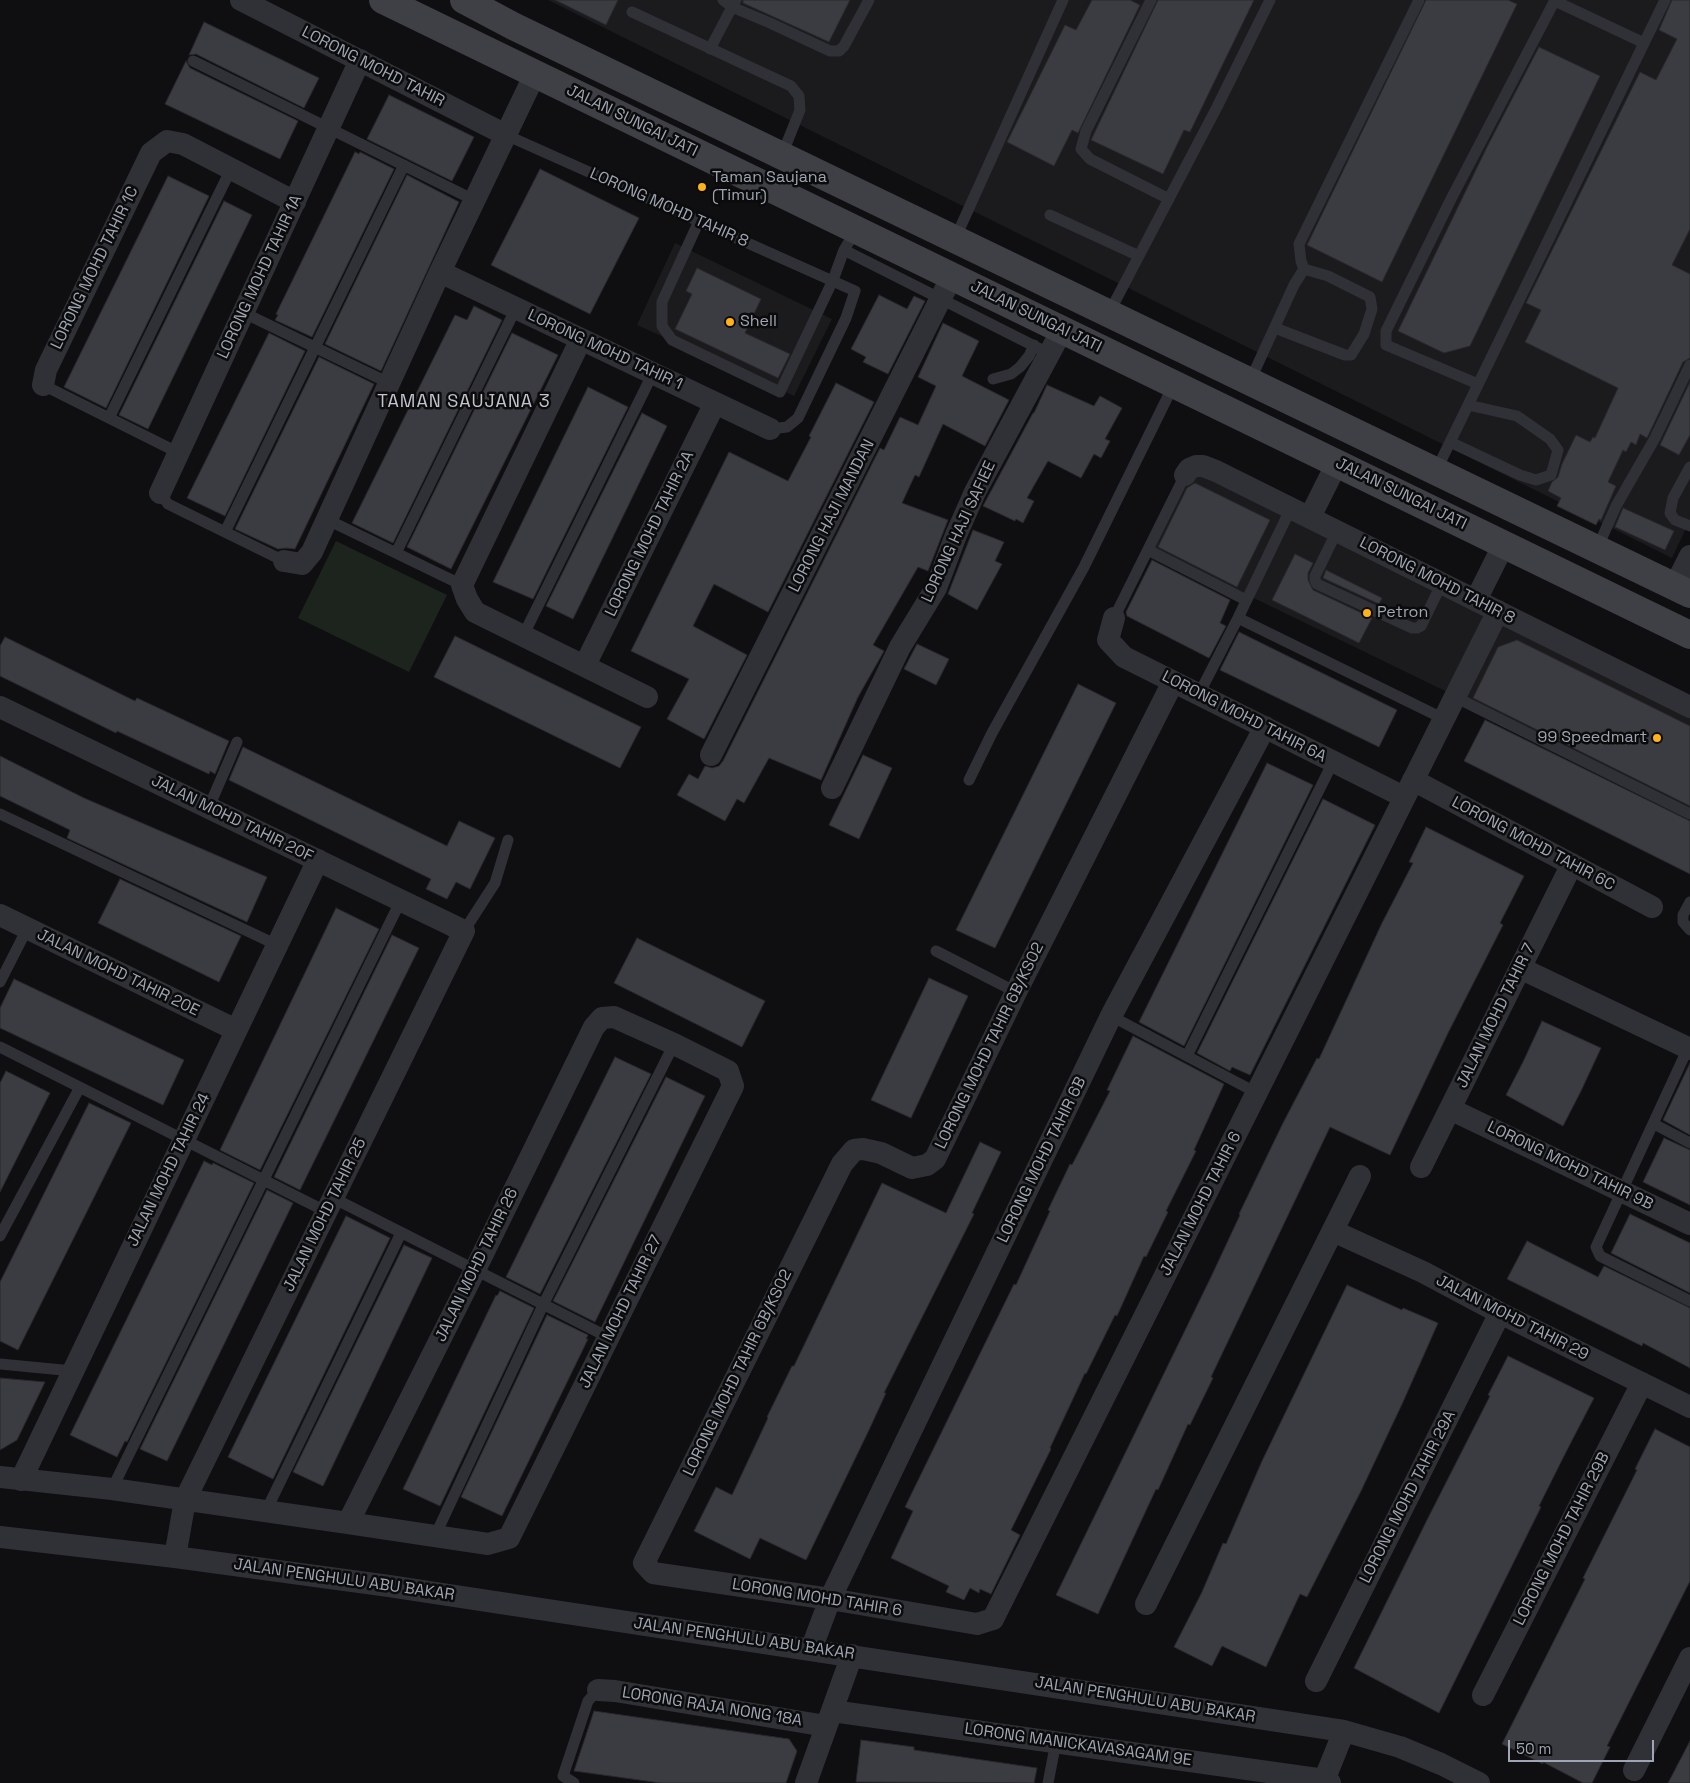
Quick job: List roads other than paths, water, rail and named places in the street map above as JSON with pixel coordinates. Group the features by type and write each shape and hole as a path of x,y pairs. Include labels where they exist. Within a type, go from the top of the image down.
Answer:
{"main road":[{"name":"JALAN SUNGAI JATI","path":"383,0 535,74 850,240 947,288 1062,330 1690,635"},
{"path":"464,0 1682,590"}],"street":[{"name":"LORONG MOHD TAHIR","path":"241,0 506,135"},
{"name":"LORONG MOHD TAHIR 1A","path":"160,493 360,60"},
{"path":"284,561 302,564 312,552 440,272 535,74"},
{"name":"LORONG MOHD TAHIR 1C","path":"43,385 46,370 151,153 166,142 183,144 231,169"},
{"path":"231,169 295,202"},
{"name":"LORONG MOHD TAHIR 1","path":"440,272 770,429"},
{"name":"LORONG HAJI MANDAN","path":"711,755 947,288"},
{"name":"LORONG HAJI SAFIEE","path":"832,788 900,647 936,588 956,534 1041,349 1062,330"},
{"path":"581,339 462,585 467,599 475,612 524,634 647,697"},
{"name":"LORONG MOHD TAHIR 2A","path":"585,665 715,403"},
{"path":"1300,513 1337,463"},
{"name":"LORONG MOHD TAHIR 8","path":"1185,475 1189,469 1196,466 1203,466 1216,471 1690,707"},
{"path":"1476,600 1504,544"},
{"path":"1682,590 1690,556"},
{"path":"1409,789 1498,611"},
{"name":"LORONG MOHD TAHIR 6A","path":"1114,618 1108,640 1124,657 1333,762 1409,789"},
{"name":"LORONG MOHD TAHIR 6B/KS02","path":"644,1563 842,1164 854,1150 863,1149 881,1153 912,1168 927,1165 935,1159 1016,992 1173,682"},
{"name":"JALAN MOHD TAHIR 20F","path":"0,707 464,930"},
{"name":"LORONG MOHD TAHIR 6B","path":"810,1650 830,1599 1112,1016 1265,727"},
{"name":"LORONG MOHD TAHIR 6C","path":"1409,789 1572,864 1652,907"},
{"name":"JALAN MOHD TAHIR 6","path":"993,1619 1409,789"},
{"name":"JALAN MOHD TAHIR 24","path":"10,1478 73,1371 318,860"},
{"name":"JALAN MOHD TAHIR 7","path":"1421,1167 1572,864"},
{"name":"JALAN MOHD TAHIR 20E","path":"0,915 236,1030"},
{"name":"JALAN MOHD TAHIR 25","path":"175,1556 185,1500 464,930"},
{"path":"1520,968 1689,1049"},
{"name":"JALAN MOHD TAHIR 26","path":"348,1524 594,1026 602,1018 614,1017 674,1044"},
{"name":"JALAN MOHD TAHIR 27","path":"436,1536 488,1544 509,1538 733,1086 728,1070 674,1044"},
{"name":"LORONG MOHD TAHIR 9B","path":"1450,1109 1690,1224"},
{"path":"1146,1604 1360,1176"},
{"name":"JALAN MOHD TAHIR 29","path":"1333,1231 1423,1272 1500,1313 1690,1407"},
{"name":"LORONG MOHD TAHIR 29A","path":"1316,1681 1500,1313"},
{"name":"LORONG MOHD TAHIR 29B","path":"1483,1695 1642,1383"},
{"path":"10,1478 112,1489 436,1536"},
{"name":"JALAN PENGHULU ABU BAKAR","path":"0,1537 175,1556 390,1586 1344,1731 1400,1747 1441,1764 1479,1783"},
{"name":"LORONG MOHD TAHIR 6","path":"644,1563 652,1573 830,1599 977,1624 993,1619"},
{"path":"806,1783 852,1655"},
{"path":"1634,1770 1690,1658"},
{"name":"LORONG RAJA NONG 18A","path":"598,1690 829,1718"},
{"name":"LORONG MANICKAVASAGAM 9E","path":"829,1718 1056,1742 1326,1782"},
{"path":"1326,1782 1344,1731"}],"lane":[{"path":"710,49 730,2 830,51 839,51 844,46 869,0"},
{"path":"955,239 1063,0"},
{"path":"1151,0 1086,131 1081,150 1090,159 1168,200"},
{"path":"1109,314 1270,0"},
{"path":"1304,269 1299,244 1420,0"},
{"path":"1478,384 1386,345 1386,331 1451,199 1555,0 1644,43"},
{"path":"1436,471 1665,0"},
{"path":"632,12 792,86 800,96 800,110 782,155"},
{"path":"193,61 474,200"},
{"name":"LORONG MOHD TAHIR 8","path":"506,135 855,291 846,318 798,418 786,427 770,429"},
{"path":"225,532 404,166"},
{"path":"109,418 231,169"},
{"path":"1050,215 1139,256"},
{"path":"700,221 662,302 662,326 672,340 780,392 850,240"},
{"path":"1250,382 1294,285 1304,269"},
{"path":"1274,328 1346,355 1351,354 1364,334 1372,309 1370,297 1328,276 1304,269"},
{"path":"947,288 1041,349 1029,356 1011,374 993,379"},
{"path":"396,553 516,308"},
{"path":"244,313 389,383"},
{"path":"1597,549 1616,506 1654,438 1690,365"},
{"path":"524,634 653,373"},
{"path":"969,780 1084,567 1174,384"},
{"path":"43,385 179,453"},
{"path":"1450,442 1520,475 1536,480 1551,475 1558,450 1550,439 1517,416 1468,405"},
{"path":"1690,467 1672,498 1670,513 1674,520 1690,526"},
{"path":"1114,618 1185,475"},
{"path":"160,493 168,504 284,561"},
{"path":"1199,694 1246,600 1300,513"},
{"path":"328,520 462,585"},
{"path":"1337,531 1315,576 1317,584 1412,628 1417,628 1421,626 1442,583"},
{"path":"1148,550 1246,600"},
{"path":"1238,618 1444,719"},
{"path":"1455,697 1690,814"},
{"path":"210,807 238,742"},
{"path":"1187,1056 1333,762"},
{"path":"0,814 277,945"},
{"path":"464,930 495,883 508,840"},
{"path":"112,1489 401,900"},
{"path":"1690,902 1683,922 1690,930"},
{"path":"0,982 27,929"},
{"path":"936,951 1016,992"},
{"path":"1112,1016 1257,1093"},
{"path":"436,1536 544,1304 674,1044"},
{"path":"0,1047 263,1180 401,1233 608,1337"},
{"path":"1689,1049 1596,1247 1600,1256 1690,1301"},
{"path":"0,1236 80,1087"},
{"path":"1654,1124 1690,1143"},
{"path":"266,1511 401,1233"},
{"path":"0,1364 73,1371"},
{"path":"574,1783 563,1776 588,1701 598,1690"},
{"path":"1048,1783 1056,1742"}],"place":[{"name":"Taman Saujana (Timur)","path":"702,187"},
{"name":"Shell","path":"730,322"},
{"name":"Petron","path":"1367,613"},
{"name":"99 Speedmart","path":"1657,738"}],"district":[{"name":"TAMAN SAUJANA 3","path":"464,402"}]}
